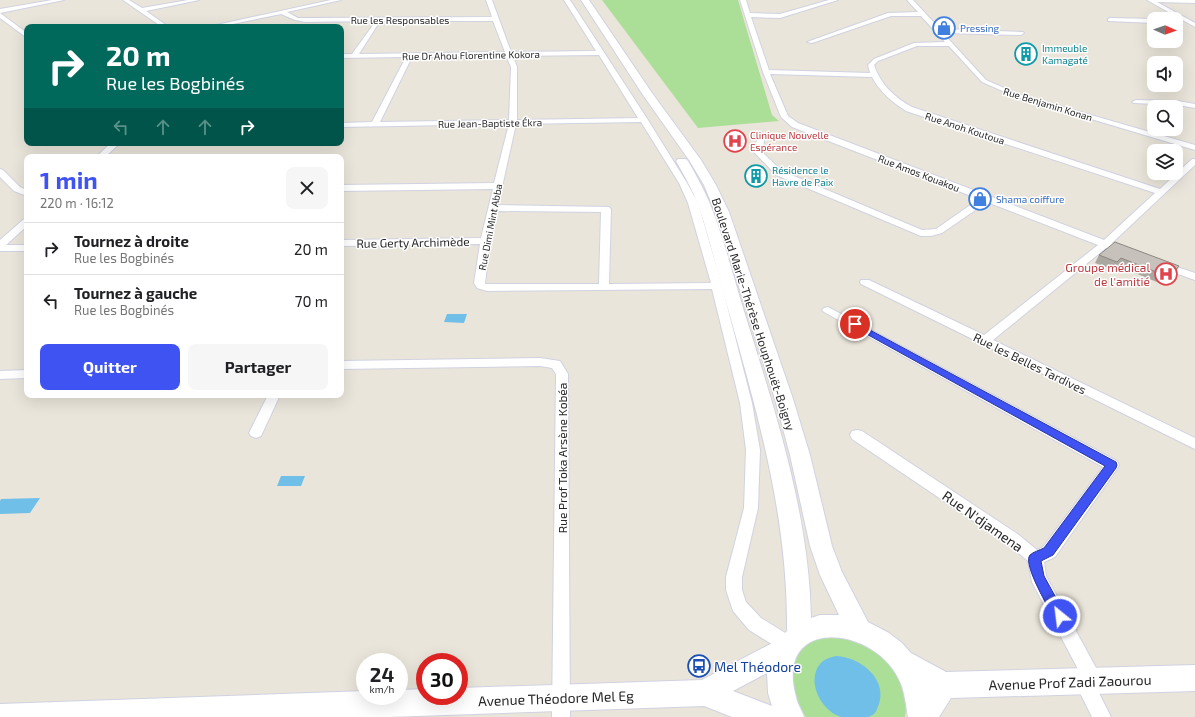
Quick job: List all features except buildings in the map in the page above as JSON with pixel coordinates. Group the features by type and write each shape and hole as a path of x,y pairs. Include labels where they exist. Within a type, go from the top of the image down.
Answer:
{"main road":[{"name":"Boulevard Marie-Thérèse Houphouët-Boigny","path":"576,0 693,180 704,204 768,416 781,468 794,540 798,595 791,643 780,668 780,688 787,711 791,717"},
{"name":"Boulevard Marie-Thérèse Houphouët-Boigny","path":"585,0 648,95 695,160 710,185 722,212 784,399 800,455 821,546 831,575 859,630"},
{"path":"704,693 791,643 811,628 826,625 843,626 859,630 883,643 903,662 944,685 922,717"},
{"path":"903,662 917,688 922,717"},
{"name":"Avenue Prof Zadi Zaourou","path":"944,685 1195,678"},
{"path":"704,693 766,717"},
{"name":"Avenue Théodore Mel Eg","path":"0,717 561,707 704,693"}],"street":[{"path":"0,11 61,0"},
{"path":"126,0 162,24"},
{"path":"141,10 196,0"},
{"path":"224,24 338,0"},
{"name":"Rue Dimi Mint Abba","path":"489,0 514,67 513,123 486,241 479,283 481,286 487,288 717,286"},
{"path":"567,0 602,53 641,120 684,183 690,196 717,286 746,403 753,450 751,508 734,577 734,590 739,606 755,624 791,643"},
{"name":"Rue Amos Kouakou","path":"743,0 766,72 785,117 795,125 1135,255"},
{"path":"748,15 780,16 835,0"},
{"name":"Rue Benjamin Konan","path":"910,0 984,81 1016,95 1195,148"},
{"path":"1150,0 1194,1"},
{"path":"1150,0 1195,25"},
{"name":"Rue les Responsables","path":"282,12 297,19 305,20 495,19"},
{"path":"810,42 890,14 923,14"},
{"path":"0,15 24,34"},
{"path":"227,15 238,21"},
{"path":"1110,20 1147,21"},
{"path":"1183,21 1188,21"},
{"path":"354,56 378,22"},
{"path":"939,31 1021,33"},
{"path":"766,72 874,76 871,65 876,60 897,51 916,44 951,44"},
{"name":"Rue Dr Ahou Florentine Kokora","path":"344,56 602,53"},
{"path":"375,124 410,55"},
{"name":"Rue Anoh Koutoua","path":"874,76 890,97 908,109 1160,192"},
{"path":"1136,102 1178,103 1195,106"},
{"name":"Rue Jean-Baptiste Ékra","path":"344,125 641,120"},
{"path":"760,141 758,152 779,173 921,233 931,234 939,231 986,198"},
{"path":"103,154 113,146"},
{"path":"984,341 1105,244 1195,161"},
{"path":"0,172 17,189 24,192"},
{"path":"344,188 498,186"},
{"path":"494,208 606,209 604,287"},
{"path":"0,245 24,225"},
{"name":"Rue Gerty Archimède","path":"344,243 486,241"},
{"path":"0,248 24,248"},
{"path":"1150,260 1195,277"},
{"name":"Rue les Belles Tardives","path":"866,282 1195,444"},
{"path":"828,310 1112,465 1049,552 1035,558"},
{"name":"Rue Prof Toka Arsène Kobéa","path":"344,365 540,362 556,364 560,368 562,374 561,707"},
{"path":"0,375 24,374"},
{"path":"256,433 273,398"},
{"name":"Rue N'djamena","path":"856,435 1014,540 1035,558 1038,577 1089,681 1102,717"}],"green space":[{"path":"602,0 738,0 772,115 779,121 698,128"},
{"path":"829,634 863,641 892,665 902,682 907,700 905,717 806,717 800,710 792,692 793,659 801,646"}],"water":[{"path":"447,314 467,314 464,323 444,322"},
{"path":"281,476 305,476 301,486 277,486"},
{"path":"40,498 30,513 0,514 1,499"},
{"path":"836,656 846,657 864,666 872,673 877,681 880,689 880,699 875,713 872,715 868,717 841,717 827,709 822,702 815,687 816,671 823,661"}],"place":[{"name":"Pressing","path":"944,28"},
{"name":"Immeuble Kamagaté","path":"1026,54"},
{"name":"Clinique Nouvelle Espérance","path":"735,141"},
{"name":"Résidence le Havre de Paix","path":"756,176"},
{"name":"Shama coiffure","path":"980,199"},
{"name":"Groupe médical de l'amitié","path":"1166,274"},
{"name":"Mel Théodore","path":"699,666"}],"route":[{"path":"855,324 1112,465 1049,552 1035,558 1038,577 1060,616"}]}
